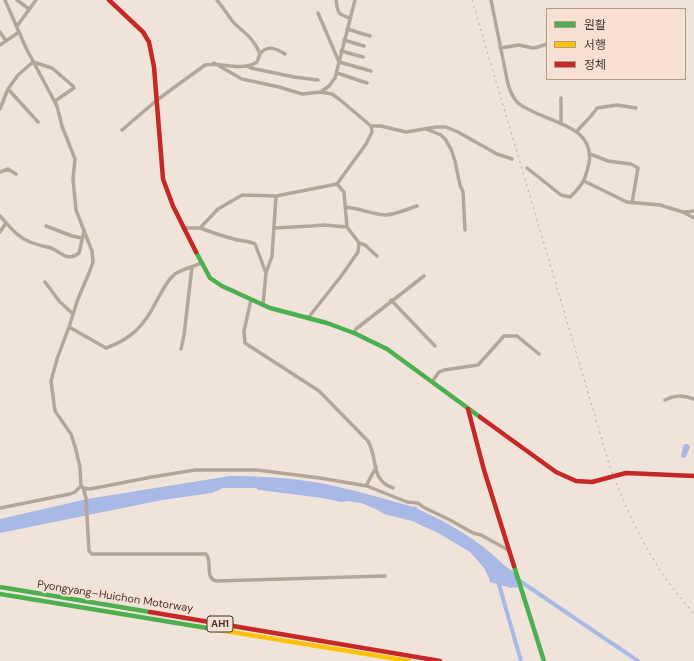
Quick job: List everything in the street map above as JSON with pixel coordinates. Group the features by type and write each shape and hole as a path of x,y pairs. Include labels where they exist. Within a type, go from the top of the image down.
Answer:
{"main road":[{"path":"108,0 147,37 152,54 157,100 162,180 206,274 215,282 251,300 354,333 387,349 560,475 573,481 590,483 626,473 694,476"},
{"path":"468,409 484,470 544,661"},
{"name":"Pyongyang–Huichon Motorway","path":"0,587 440,661"},
{"name":"Pyongyang–Huichon Motorway","path":"0,594 409,661"}],"street":[{"path":"5,0 33,62 55,101 74,159 73,180 76,210 91,246 93,262 78,299 51,381 55,412 71,434 80,467 86,498 89,551 94,555 206,554 208,557 209,574 212,580 216,581 385,576"},
{"path":"17,0 29,9"},
{"path":"17,26 36,0"},
{"path":"217,0 233,22 253,40 260,54"},
{"path":"336,0 337,12 340,15 350,18"},
{"path":"320,92 333,82 355,0"},
{"path":"490,0 508,84 516,100 544,118 576,131 584,139 590,154 584,181 570,197 563,196 527,168"},
{"path":"318,13 339,62"},
{"path":"347,29 370,36"},
{"path":"0,32 6,41"},
{"path":"0,45 19,32"},
{"path":"344,40 364,46"},
{"path":"500,48 518,44 529,48 538,48 546,44"},
{"path":"247,66 257,62 260,54 265,49 271,48 285,54"},
{"path":"341,51 362,56"},
{"path":"0,109 8,89 18,75 33,62"},
{"path":"33,62 52,68 73,86 74,88 55,101"},
{"path":"339,62 371,71"},
{"path":"214,63 242,79 279,87 302,94 320,92 332,94 371,126 381,126 406,132 443,126 452,128 498,154 512,159"},
{"path":"122,130 157,100 205,65 214,63 247,66 294,77 318,80"},
{"path":"336,73 367,83"},
{"path":"8,89 38,122"},
{"path":"561,98 561,124"},
{"path":"576,131 597,108 617,105 636,108"},
{"path":"200,228 218,209 242,195 276,196 336,184 371,135 371,126"},
{"path":"425,129 441,135 451,149 463,192 465,230"},
{"path":"590,154 608,161 632,164 638,168 632,203"},
{"path":"0,172 8,169 16,174"},
{"path":"584,181 632,203 660,205 683,212 694,218"},
{"path":"336,184 344,192 347,227 359,243 365,245 377,256"},
{"path":"264,305 266,273 272,256 276,196"},
{"path":"345,207 355,207 367,212 386,215 418,206"},
{"path":"683,212 694,211"},
{"path":"0,216 23,239 51,248 65,256 74,256 79,253 84,231"},
{"path":"0,232 6,223"},
{"path":"274,228 324,224 347,227"},
{"path":"46,226 72,236 82,238"},
{"path":"184,228 200,228 232,239 252,242 255,244 266,273"},
{"path":"308,318 358,252 359,243"},
{"path":"69,327 106,348 121,342 138,330 149,316 165,286 173,276 201,263"},
{"path":"181,349 192,267"},
{"path":"354,333 356,329 391,300 424,276"},
{"path":"45,282 60,302 73,314"},
{"path":"251,300 244,331 245,343 319,391 368,441 373,450 378,476 381,481 393,488"},
{"path":"391,300 435,346"},
{"path":"432,382 440,372 444,370 478,365 504,336 517,336 539,354"},
{"path":"665,400 671,397 681,396 694,399"},
{"path":"366,486 376,467"},
{"path":"83,486 90,489 182,472 229,469 264,470 320,478 366,486 407,502 418,503 423,507 510,551"},
{"path":"0,508 73,493 83,486"}],"water":[{"path":"688,444 690,447 686,457 683,458 681,457 683,446"},
{"path":"230,476 254,476 302,480 347,489 414,507 416,506 418,509 452,526 473,539 493,555 514,573 518,588 511,588 490,582 484,568 470,552 438,533 412,521 384,514 361,503 347,501 341,502 322,498 309,493 279,488 264,488 259,490 256,488 223,488 212,493 162,500 0,533 0,519 87,499"}],"waterway":[{"path":"260,488 322,496"},
{"path":"511,575 638,661"},
{"path":"498,581 521,661"}],"railway":[{"path":"472,0 610,467 630,516 648,551 668,582 694,614"}],"traffic: fast":[{"path":"196,252 210,278 222,286 270,308 327,323 354,333 387,349 480,417"},
{"path":"514,566 544,661"},
{"path":"0,587 150,612"},
{"path":"0,594 213,629"}],"traffic: slow":[{"path":"213,629 409,661"}],"traffic: jam":[{"path":"109,0 143,32 149,42 154,67 163,179 173,206 196,252"},
{"path":"468,409 484,470 514,566"},
{"path":"480,417 556,472 576,481 592,482 626,473 694,476"},
{"path":"150,612 440,661"}]}
